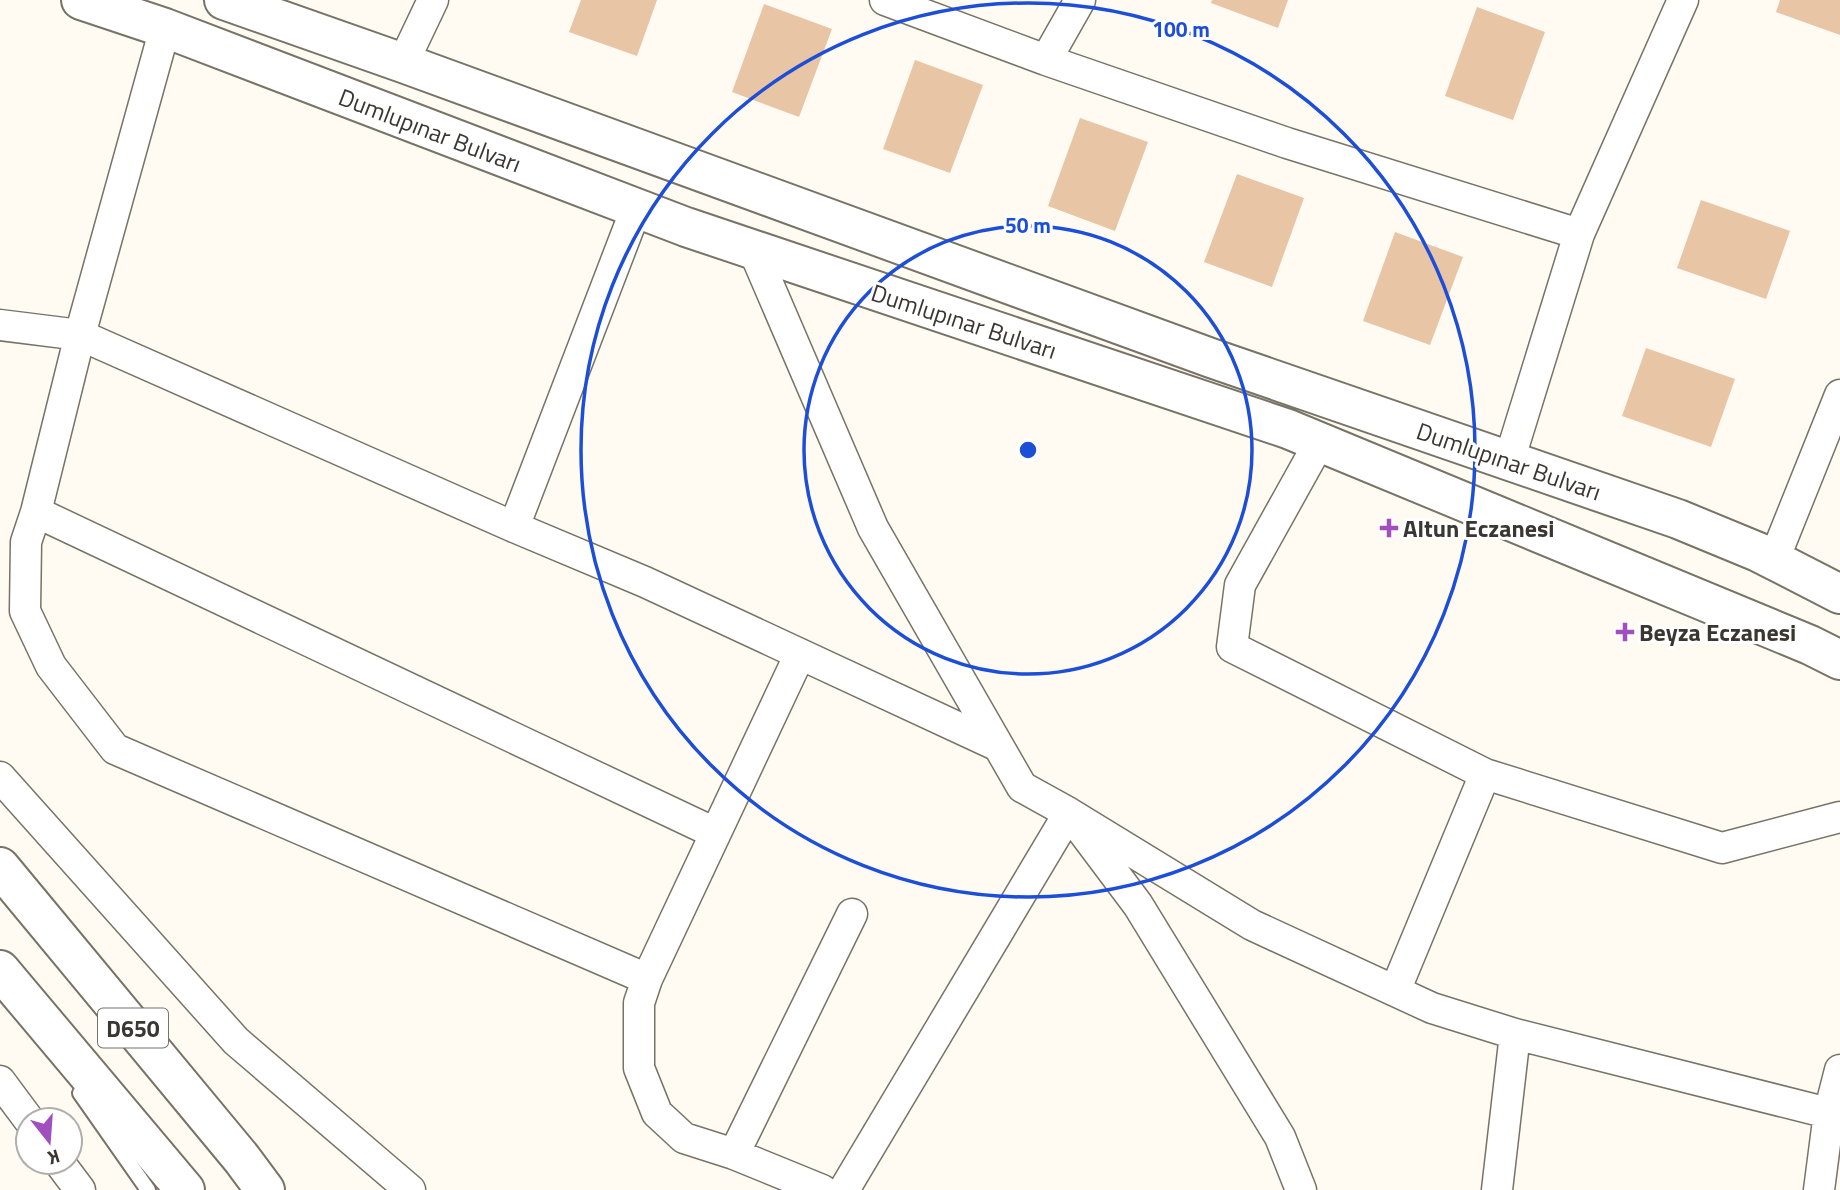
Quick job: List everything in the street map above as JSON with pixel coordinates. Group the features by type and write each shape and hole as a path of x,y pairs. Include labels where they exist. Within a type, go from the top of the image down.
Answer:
{"main road":[{"name":"Dumlupınar Bulvarı","path":"81,0 165,28 636,209 754,251 1288,429 1810,645 1840,660"},
{"name":"Dumlupınar Bulvarı","path":"224,0 1198,353 1678,519 1758,552 1840,594"},
{"name":"D650","path":"0,867 265,1190"},
{"name":"D650","path":"0,970 185,1190"}],"street":[{"path":"403,63 433,0"},
{"path":"885,0 1046,60 1287,143 1578,234"},
{"path":"1046,60 1080,0"},
{"path":"1509,461 1578,234 1683,0"},
{"path":"165,28 26,542 25,611 51,666 115,749 647,979"},
{"path":"514,527 636,209"},
{"path":"754,251 873,528 1022,787 1252,925 1433,1009 1515,1034 1834,1114"},
{"path":"0,325 80,335 645,582 998,746"},
{"path":"1773,562 1840,395"},
{"path":"1319,443 1240,585 1232,647 1485,774 1723,848 1840,817"},
{"path":"36,512 715,833"},
{"path":"800,654 647,979 639,1003 639,1068 657,1112 684,1138 734,1153 822,1190"},
{"path":"1395,991 1485,774"},
{"path":"0,777 236,1041 410,1190"},
{"path":"844,1190 1069,813"},
{"path":"1069,813 1138,905 1280,1136 1301,1190"},
{"path":"734,1153 852,915"},
{"path":"1497,1190 1515,1034"},
{"path":"1819,1190 1840,1070"},
{"path":"1,1083 18,1106"}],"lane":[{"path":"0,976 148,1190"}],"building":[{"path":"581,0 657,0 637,56 569,32"},
{"path":"1212,0 1288,0 1278,28 1211,3"},
{"path":"1780,0 1840,0 1840,35 1776,12"},
{"path":"764,4 832,29 799,117 732,92"},
{"path":"1477,7 1545,32 1513,120 1445,96"},
{"path":"915,60 983,85 950,173 883,149"},
{"path":"1080,118 1148,142 1115,231 1048,206"},
{"path":"1237,174 1304,198 1272,287 1204,262"},
{"path":"1701,200 1790,231 1766,299 1677,268"},
{"path":"1395,232 1463,257 1430,345 1363,321"},
{"path":"1646,348 1735,379 1711,447 1622,416"}],"place":[{"name":"Altun Eczanesi","path":"1389,528"},
{"name":"Beyza Eczanesi","path":"1625,632"}]}
